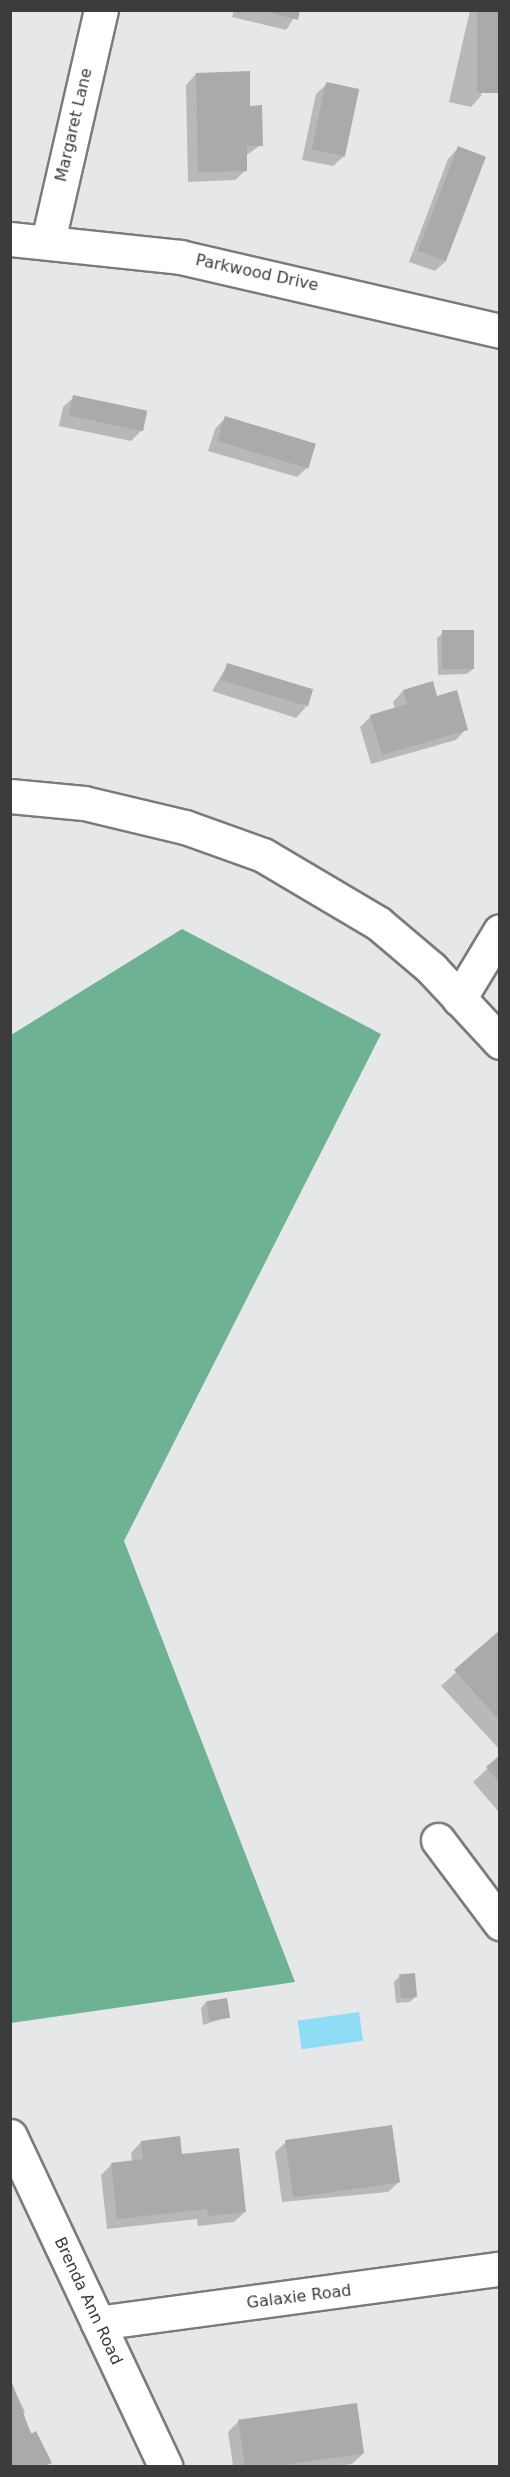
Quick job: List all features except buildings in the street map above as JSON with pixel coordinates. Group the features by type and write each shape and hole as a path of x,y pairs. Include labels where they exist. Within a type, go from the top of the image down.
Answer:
{"street":[{"name":"Margaret Lane","path":"48,241 101,10"},
{"name":"Parkwood Drive","path":"10,239 48,241 287,278 500,331"},
{"path":"10,795 84,803 185,827 263,855 378,923 459,999 500,1042"},
{"path":"459,999 500,931"},
{"path":"438,1840 500,1923"},
{"name":"Brenda Ann Road","path":"10,2136 165,2466"},
{"name":"Galaxie Road","path":"98,2323 500,2269"}],"green space":[{"path":"182,929 381,1034 124,1541 295,1982 11,2023 11,1035"}],"water":[{"path":"359,2012 363,2041 302,2049 298,2021"}]}
